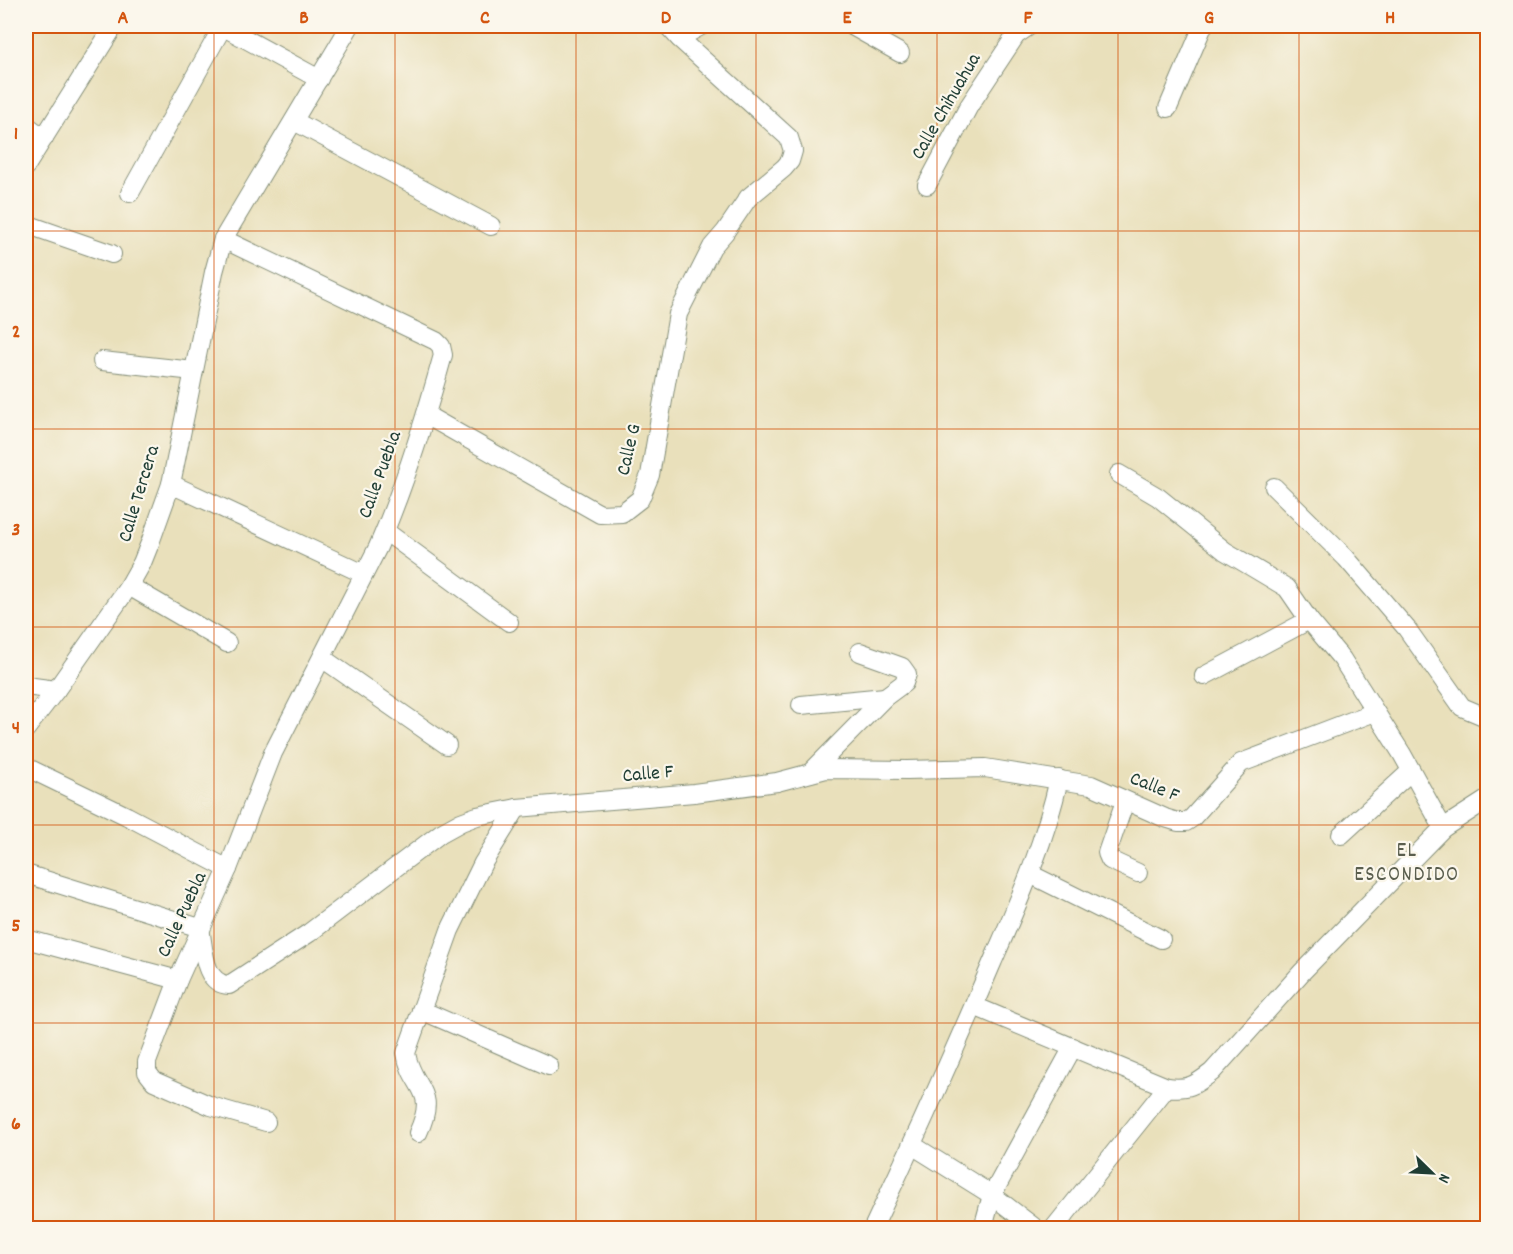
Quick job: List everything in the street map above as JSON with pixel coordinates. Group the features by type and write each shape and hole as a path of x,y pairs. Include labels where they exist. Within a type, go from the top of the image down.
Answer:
{"street":[{"path":"130,193 222,26 319,79"},
{"path":"223,239 351,26"},
{"path":"673,32 701,26"},
{"path":"852,26 900,52"},
{"name":"Calle Chihuahua","path":"927,185 969,106 1016,35 1029,26"},
{"path":"1168,108 1203,26"},
{"path":"26,166 106,28"},
{"name":"Calle G","path":"426,415 600,514 622,513 640,499 650,475 678,314 712,247 748,198 790,161 793,151 789,138 673,32"},
{"path":"294,122 491,226"},
{"path":"26,125 44,138"},
{"path":"26,224 112,254"},
{"name":"Calle Tercera","path":"26,729 129,586 142,563 171,484 214,272 223,239"},
{"name":"Calle Puebla","path":"223,239 436,341 441,346 443,355 426,415 385,531 273,753 228,869 178,980 147,1062 147,1072 154,1081 212,1106 266,1122"},
{"path":"102,361 194,371"},
{"path":"1119,474 1158,497 1225,551 1287,588 1309,620 1342,659 1412,771 1443,828"},
{"path":"171,484 364,574"},
{"path":"1274,487 1346,558 1407,629 1462,707 1488,718"},
{"path":"385,531 509,622"},
{"path":"129,586 227,644"},
{"path":"1204,676 1309,620"},
{"path":"810,773 885,697 904,684 907,674 902,667 860,652"},
{"path":"322,658 447,745"},
{"path":"26,686 56,690"},
{"path":"801,705 885,697"},
{"name":"Calle F","path":"200,928 208,971 213,980 220,985 229,985 309,933 441,833 477,816 518,808 694,793 777,782 826,770 985,768 1091,785 1165,818 1186,822 1241,763 1375,712"},
{"path":"26,766 228,869"},
{"path":"1341,835 1412,771"},
{"path":"873,1228 974,1006 1030,874 1052,812 1059,779"},
{"path":"974,1006 1167,1087 1182,1089 1196,1085 1212,1072 1302,972 1443,828 1488,800"},
{"path":"1125,801 1107,853 1110,860 1138,873"},
{"path":"418,1133 428,1104 407,1060 406,1053 450,930 483,862 518,808"},
{"path":"26,874 200,928"},
{"path":"1030,874 1161,939"},
{"path":"26,939 178,980"},
{"path":"421,1010 549,1066"},
{"path":"983,1228 992,1196 1072,1047"},
{"path":"1054,1228 1167,1087"},
{"path":"912,1145 992,1196 1035,1228"}],"district":[{"name":"EL ESCONDIDO","path":"1407,864"}]}
